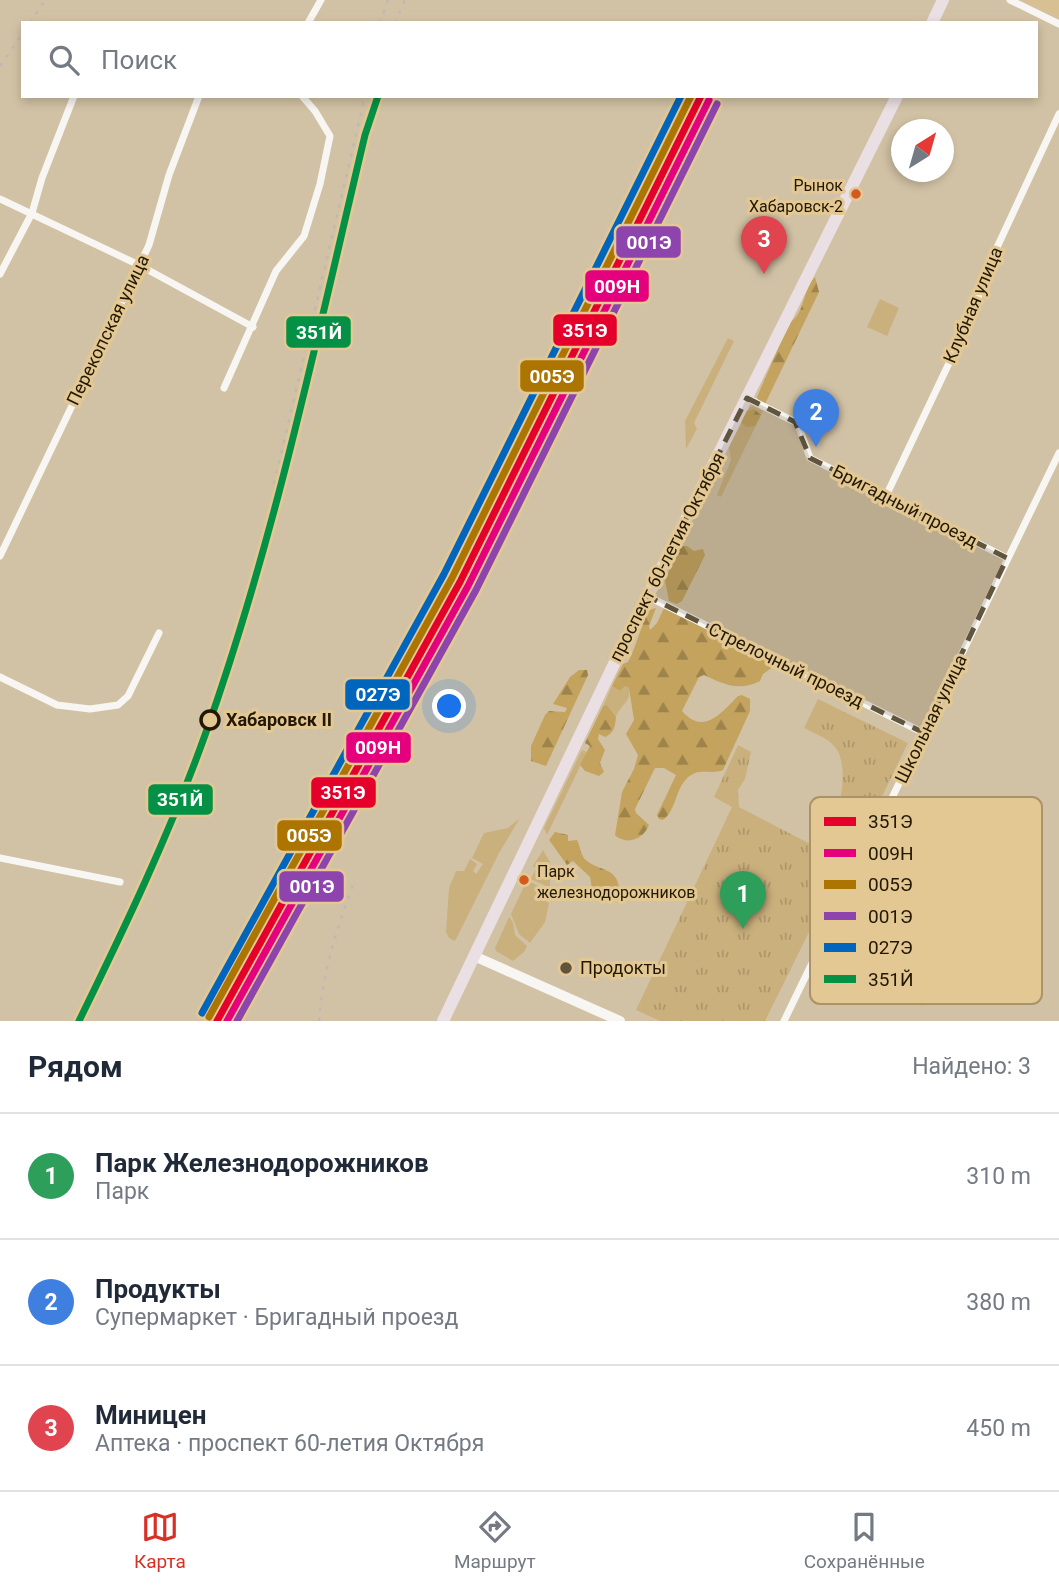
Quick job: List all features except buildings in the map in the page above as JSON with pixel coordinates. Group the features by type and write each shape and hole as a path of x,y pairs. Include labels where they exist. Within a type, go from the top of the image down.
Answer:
{"highway":[{"path":"933,21 943,0"},
{"name":"проспект 60-летия Октября","path":"443,1021 648,596 896,98"}],"street":[{"path":"309,21 321,0"},
{"path":"1010,0 1059,24"},
{"path":"0,274 32,213 42,178 73,98"},
{"name":"Перекопская улица","path":"0,556 149,245 169,175 199,98"},
{"path":"224,388 276,271 296,248 308,226 330,141 327,129 304,98"},
{"name":"Клубная улица","path":"886,496 978,302 980,284 1059,114"},
{"path":"0,199 139,265 253,327"},
{"name":"Бригадный проезд","path":"747,398 795,422 810,457 1007,558"},
{"name":"Школьная улица","path":"893,797 1059,453"},
{"name":"Стрелочный проезд","path":"648,596 924,733"},
{"path":"0,677 57,705 90,709 118,705 128,696 159,632"},
{"path":"0,858 120,882"},
{"path":"474,956 620,1021"},
{"name":"Школьная улица","path":"784,1021 810,968"}],"highlighted area":[{"path":"747,398 795,422 810,458 1007,558 924,733 647,596"}],"shaded area":[{"path":"1022,0 1059,0 1059,18"}],"green space":[{"path":"815,277 819,292 765,404 758,401 757,397 789,323 798,313"},
{"path":"880,299 899,308 887,336 867,327"},
{"path":"728,338 734,341 694,423 697,429 686,449 685,421"},
{"path":"753,406 763,411 721,497 717,495 731,460 729,447"},
{"path":"754,409 761,415 755,426 747,427 742,424 740,418 743,412"},
{"path":"681,546 687,546 694,551 703,549 705,555 682,601 677,604 669,601 665,580"},
{"path":"656,608 650,630 657,623 664,608 773,663 773,667 763,674 760,681 745,686 725,684 704,675 699,677 682,711 698,722 705,722 719,715 738,696 750,699 750,711 723,770 698,772 688,777 683,782 672,809 663,820 657,815 676,775 664,768 655,768 635,809 649,825 647,830 639,837 624,840 615,835 622,792 638,755 626,734 634,720 629,688 625,686 620,691 612,686 623,664 628,662 631,656 649,610"},
{"path":"579,670 587,670 588,675 546,766 531,761 531,746 545,715 549,711 565,712 567,708 553,704 570,677"},
{"path":"612,686 620,691 625,686 629,688 629,697 616,717 607,705 603,706"},
{"name":"Парк железнодорожников","path":"818,699 908,743 882,797 840,797 842,767 839,754 823,737 804,728"},
{"path":"607,705 616,721 610,734 605,737 599,734 598,739 605,750 600,763 604,772 599,776 585,771 580,765 590,746 585,743 603,706"},
{"name":"Парк железнодорожников","path":"738,745 751,752 745,779 738,790 739,807 810,844 810,930 765,1021 660,1021 636,1010 732,807 714,797"},
{"path":"582,750 587,752 547,835 544,828"},
{"path":"520,818 499,853 455,941 449,938 446,932 449,888 456,871 464,871 470,859 477,864 473,871 476,874 483,864 472,858 484,833 508,828"},
{"path":"555,832 568,835 568,841 577,840 585,859 612,874 619,889 601,896 592,888 590,877 573,861 567,865 549,840"},
{"path":"543,850 550,862 550,888 531,879 536,868 533,866"},
{"path":"527,880 542,888 540,898 549,903 545,922 530,943 519,934 511,914"},
{"path":"509,917 513,922 515,935 527,946 513,961 495,948"}],"railway":[{"path":"31,21 45,0"},
{"path":"381,21 388,0"},
{"path":"396,21 405,0"},
{"path":"0,66 21,36"},
{"path":"274,484 365,98"},
{"path":"319,1021 332,949 355,880"}],"transit line":[{"name":"351Й","path":"79,1021 162,844 205,735 230,661 274,512 365,135 377,98"},
{"name":"027Э","path":"202,1013 444,574 680,98"},
{"name":"005Э","path":"209,1017 452,578 690,98"},
{"name":"351Э","path":"217,1021 460,582 700,98"},
{"name":"009Н","path":"227,1021 468,586 709,100"},
{"name":"001Э","path":"237,1021 476,590 717,104"}],"place":[{"name":"Рынок Хабаровск-2","path":"856,194"},
{"name":"Миницен","path":"764,274"},
{"name":"Продукты","path":"816,447"},
{"name":"Хабаровск II","path":"210,720"},
{"name":"Парк железнодорожников","path":"524,880"},
{"name":"Парк Железнодорожников","path":"743,929"},
{"name":"Продокты","path":"566,968"}]}
